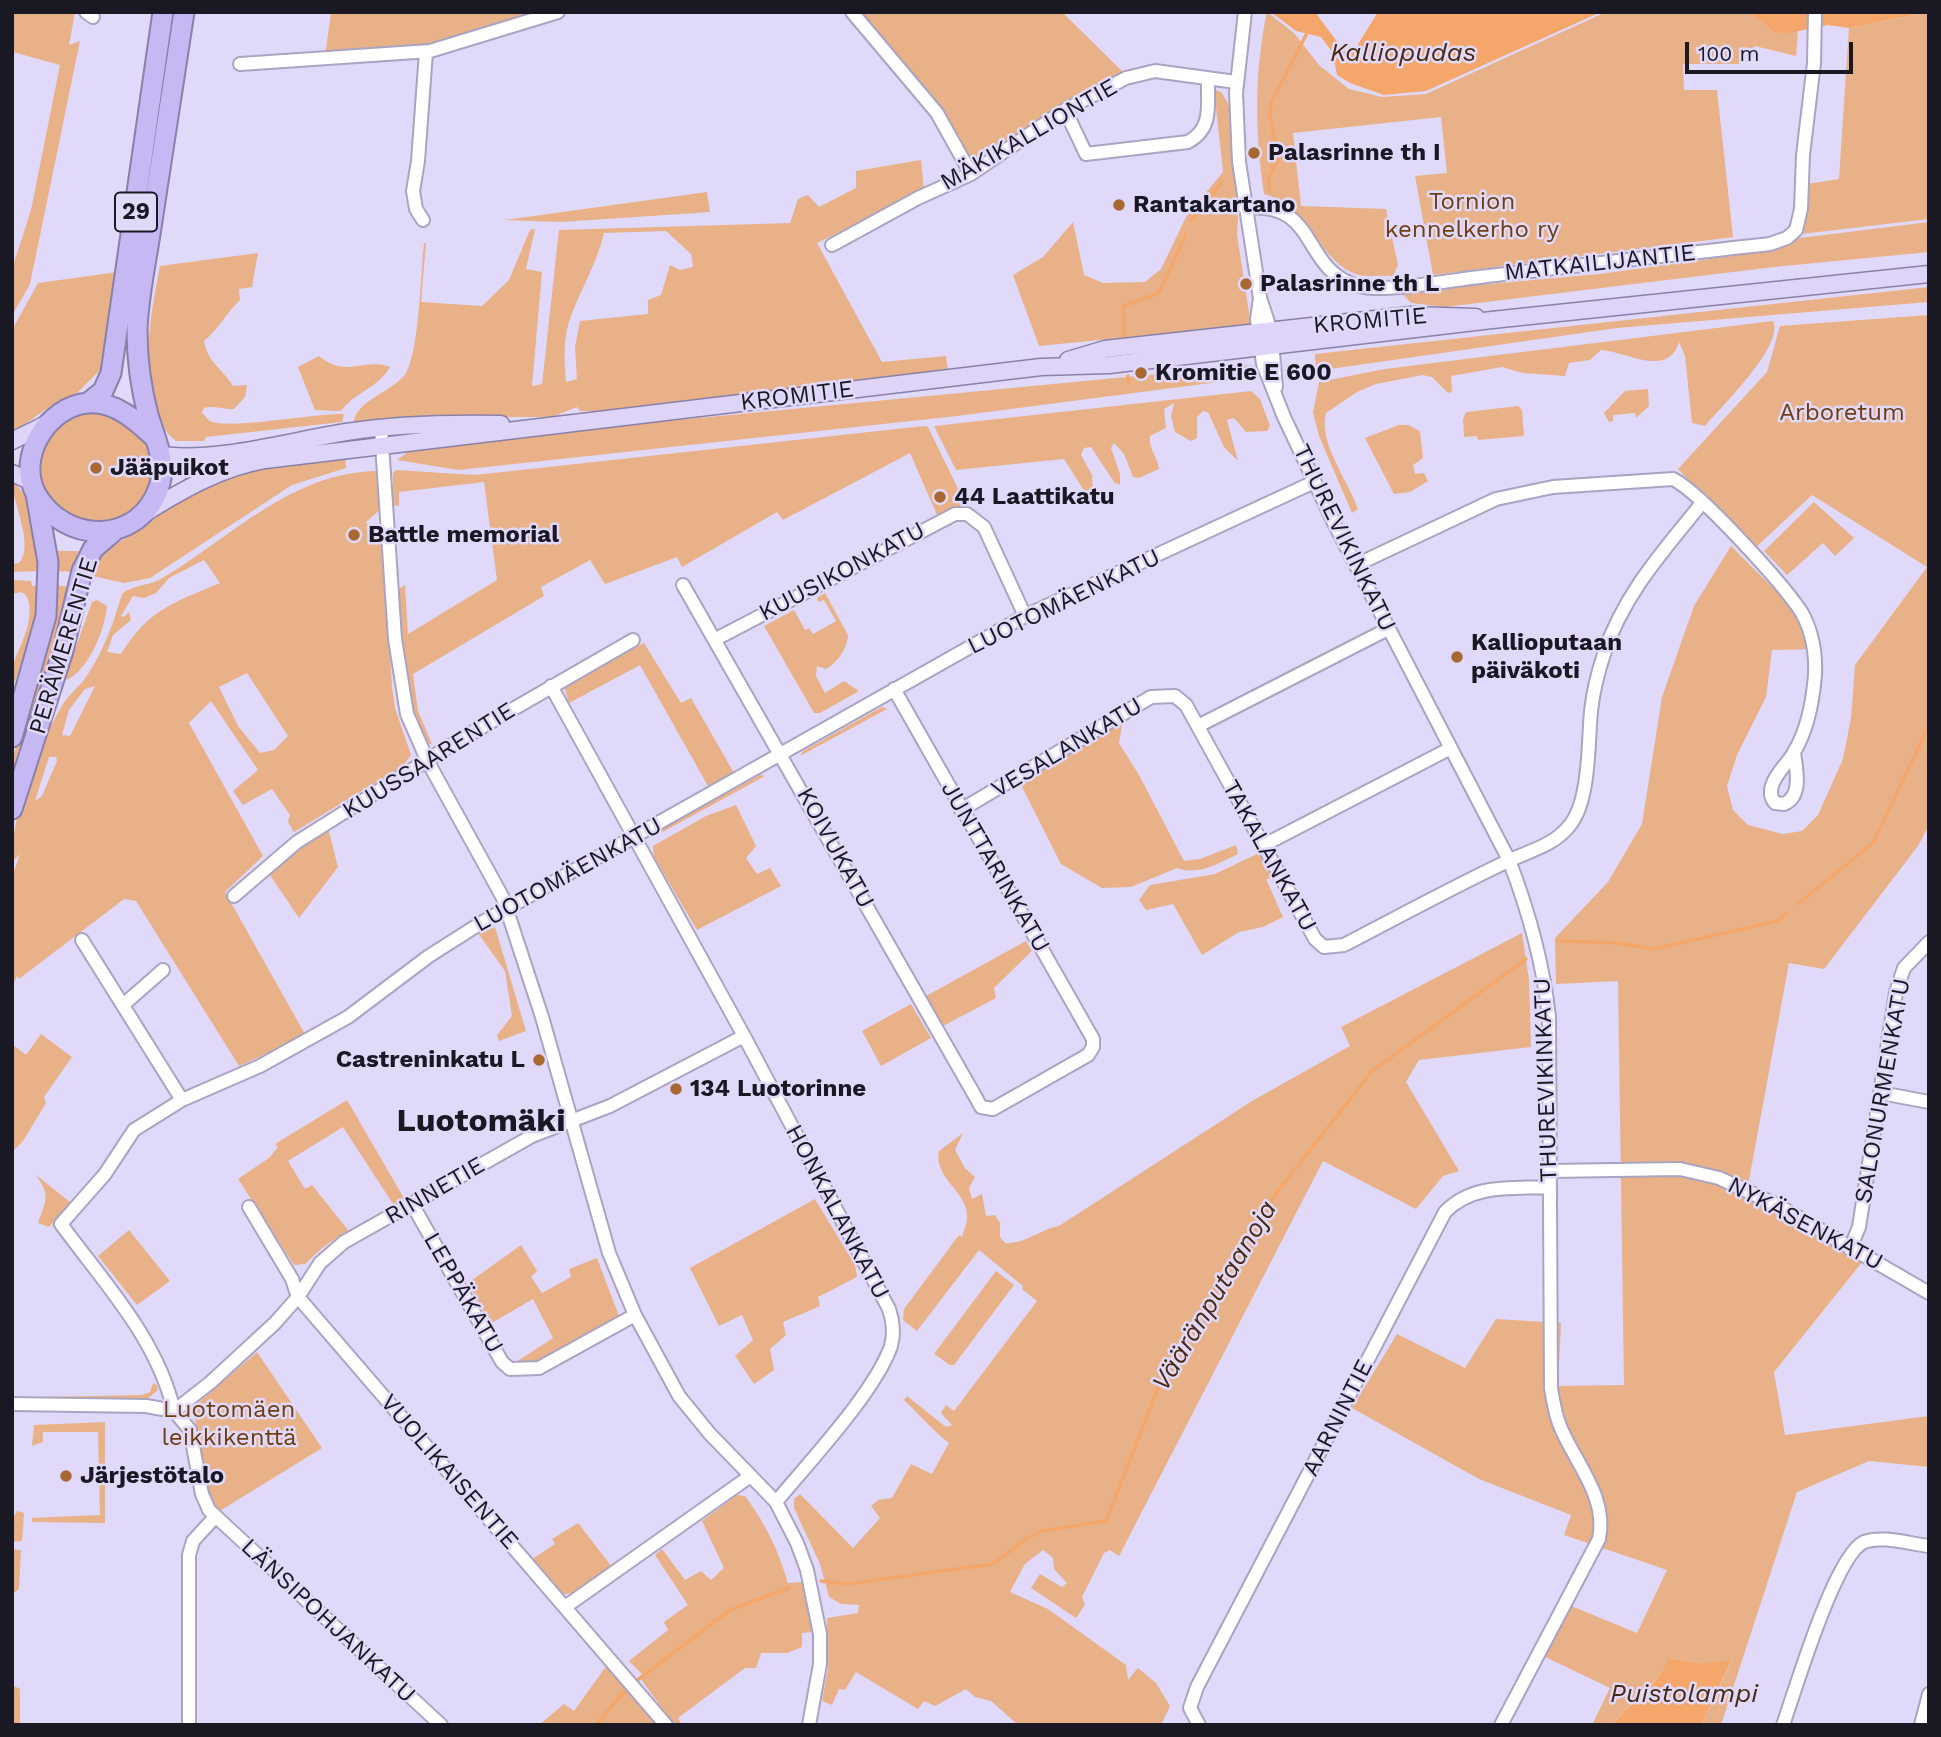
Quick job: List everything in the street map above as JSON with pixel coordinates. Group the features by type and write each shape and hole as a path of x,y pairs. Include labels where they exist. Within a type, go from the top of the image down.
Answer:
{"highway":[{"name":"29","path":"48,423 73,407 88,403 103,391 111,373 163,12"},
{"name":"29","path":"147,512 160,484 159,447 142,391 137,330 184,12"},
{"path":"88,403 123,412 159,447"},
{"path":"48,423 33,449 34,487 65,523 93,533 114,531 147,512"},
{"name":"PERÄMERENTIE","path":"12,737 46,615 48,562 34,487"},
{"name":"PERÄMERENTIE","path":"12,809 63,651 85,564 93,549 114,531"}],"main road":[{"name":"KROMITIE","path":"147,512 187,487 240,464 1041,367 1109,365 1265,339 1492,320 1929,274"},
{"path":"12,441 48,423"},
{"name":"KROMITIE","path":"159,447 195,456 348,431 441,423 552,425"},
{"path":"12,473 34,487"}],"street":[{"path":"240,64 426,51 459,44 558,12"},
{"path":"852,12 937,113 971,174"},
{"name":"THUREVIKINKATU","path":"1245,12 1236,82 1236,118 1245,208 1265,339 1263,364 1314,482 1508,860 1524,900 1545,979 1549,1017 1551,1388 1560,1426 1599,1504 1603,1521 1599,1539 1501,1725"},
{"name":"MATKAILIJANTIE","path":"1245,208 1280,209 1298,223 1323,263 1336,275 1359,287 1430,283 1770,244 1787,238 1796,230 1801,209 1815,12"},
{"path":"423,220 416,209 413,191 426,51"},
{"name":"MÄKIKALLIONTIE","path":"832,245 918,198 971,174 1100,89 1141,73 1155,71 1236,82"},
{"path":"1065,110 1086,153 1188,142 1196,137 1210,116 1208,79"},
{"path":"381,429 399,676 407,714 428,762 507,909 608,1250 635,1315 679,1396 749,1477 776,1502 807,1570 818,1616 820,1664 809,1725"},
{"path":"1356,565 1475,506 1553,487 1663,477 1681,483 1784,590 1801,613 1812,636 1814,683 1806,721 1794,752"},
{"name":"LUOTOMÄENKATU","path":"174,1411 163,1379 125,1308 61,1224 105,1174 129,1135 183,1100 260,1066 316,1035 356,1011 451,941 1025,616 1314,482"},
{"path":"1508,860 1559,837 1572,824 1580,804 1591,707 1604,654 1622,608 1648,570 1702,503"},
{"name":"KUUSIKONKATU","path":"716,639 955,514 971,516 984,527 1025,616"},
{"name":"KOIVUKATU","path":"684,585 973,1093 986,1109 993,1110 1088,1055 1093,1046"},
{"path":"1198,726 1388,629"},
{"name":"KUUSSAARENTIE","path":"234,896 297,842 551,686 633,640"},
{"name":"HONKALANKATU","path":"551,686 744,1036 884,1299 894,1324 891,1346 870,1384 776,1502"},
{"name":"JUNTTARINKATU","path":"894,689 1093,1039 1093,1046"},
{"name":"VESALANKATU","path":"961,810 1151,697 1164,694 1175,696"},
{"name":"TAKALANKATU","path":"1175,696 1186,705 1315,939 1324,947 1333,948 1508,860"},
{"path":"1262,846 1451,748"},
{"path":"82,940 183,1100"},
{"name":"SALONURMENKATU","path":"1850,1248 1859,1227 1896,992 1904,968 1929,942"},
{"path":"123,1005 163,970"},
{"name":"RINNETIE","path":"174,1411 243,1354 298,1297 320,1263 344,1242 532,1136 610,1106 744,1036"},
{"path":"1881,1093 1929,1102"},
{"name":"NYKÄSENKATU","path":"1550,1171 1680,1169 1719,1178 1777,1205 1929,1293"},
{"name":"AARNINTIE","path":"1199,1725 1190,1708 1198,1687 1445,1212 1462,1196 1481,1190 1550,1187"},
{"name":"LEPPÄKATU","path":"412,1204 502,1362 510,1369 540,1368 635,1315"},
{"name":"VUOLIKAISENTIE","path":"249,1207 292,1279 298,1297 627,1676 666,1725"},
{"path":"12,1404 146,1406 174,1411 190,1430 202,1494 215,1517 193,1541 189,1555 190,1725"},
{"path":"565,1607 749,1477"},
{"name":"LÄNSIPOHJANKATU","path":"215,1517 441,1725"},
{"path":"1783,1725 1824,1608 1852,1552 1863,1543 1876,1540 1929,1546"},
{"path":"1921,1725 1929,1694"}],"green space":[{"path":"12,12 75,12 69,45 80,41 30,284 12,316 12,269 31,210 60,65 13,52"},
{"path":"331,12 548,12 416,50 325,57"},
{"path":"855,12 1062,12 1125,74 1098,85 972,163"},
{"name":"Tornion kennelkerho ry","path":"1267,12 1294,33 1319,65 1349,89 1382,97 1426,94 1606,12 1752,14 1774,32 1784,34 1798,30 1796,56 1755,46 1739,64 1683,64 1684,90 1717,90 1733,237 1433,275 1415,176 1447,173 1441,117 1293,133 1301,206 1386,209 1398,265 1393,276 1367,276 1345,269 1294,211 1264,194 1257,103"},
{"path":"1929,12 1929,219 1801,234 1807,184 1839,179 1849,28"},
{"path":"1214,89 1222,93 1229,105 1237,235 1251,325 1039,346 1013,275 1043,257 1073,222 1084,275 1103,283 1145,282 1161,269 1186,217 1223,172"},
{"path":"921,160 924,190 817,243 882,362 946,356 948,372 602,411 580,411 577,407 552,417 442,417 354,425 355,417 366,403 393,386 406,373 417,330 424,243 421,302 482,306 509,280 530,230 535,229 526,269 542,272 532,386 542,384 559,230 790,223 798,199 808,195 819,207 856,188 856,171","holes":["666,231 691,254 693,267 680,270 670,265 661,295 648,300 648,314 580,321 575,347 577,379 566,382 565,349 568,324 604,233"]},
{"path":"707,192 710,212 561,222 505,220"},
{"path":"1929,222 1929,252 1774,267 1445,307 1411,303 1401,292 1599,274 1769,251 1800,238"},
{"path":"258,253 252,287 239,289 240,300 204,341 212,360 233,386 247,385 245,397 234,409 207,407 202,413 210,421 235,424 344,414 342,422 206,437 204,441 176,441 162,425 153,405 149,383 149,333 160,266"},
{"path":"118,272 101,369 78,392 52,405 12,433 12,330 38,283"},
{"path":"1929,287 1929,302 1617,328 1316,371 1315,354"},
{"name":"Arboretum","path":"1929,315 1929,825 1918,846 1824,969 1789,963 1747,1191 1867,1256 1774,1372 1785,1435 1929,1416 1929,1467 1869,1461 1797,1492 1721,1725 1701,1725 1731,1662 1699,1663 1670,1658 1658,1677 1613,1725 1592,1725 1610,1688 1537,1653 1564,1603 1637,1633 1667,1570 1564,1535 1571,1515 1479,1479 1352,1408 1397,1334 1465,1368 1496,1319 1561,1323 1558,1386 1624,1385 1618,981 1556,984 1555,938 1608,882 1642,824 1662,697 1694,606 1731,546 1774,589 1783,583 1817,649 1772,650 1766,697 1737,755 1727,786 1733,810 1748,825 1783,834 1802,831 1818,815 1843,759 1851,718 1855,665 1927,567 1812,495 1754,549 1678,469 1767,372 1780,326"},
{"path":"1773,321 1774,332 1770,345 1761,360 1705,426 1692,423 1685,356 1679,342 1666,359 1656,361 1601,350 1590,360 1569,363 1565,376 1523,373 1502,367 1451,376 1452,392 1448,393 1432,377 1423,375 1376,384 1357,392 1326,413 1325,425 1330,449 1358,509 1352,513 1319,436 1313,413 1319,382 1385,369"},
{"path":"319,356 338,366 372,364 390,367 379,380 341,411 315,410 298,367"},
{"path":"1252,365 1257,377 957,416 459,470 397,460 412,449 521,435"},
{"path":"1648,389 1649,406 1636,418 1635,413 1613,415 1613,421 1609,422 1604,413 1625,391"},
{"path":"1251,391 1260,399 1270,426 1267,431 1246,432 1234,418 1227,420 1238,461 1224,447 1208,412 1203,411 1197,417 1197,438 1191,441 1175,432 1171,416 1174,403 1164,409 1166,428 1150,436 1150,445 1159,469 1139,478 1133,477 1124,454 1114,443 1111,448 1120,474 1120,485 1114,482 1091,447 1084,448 1081,455 1092,475 1093,492 1088,497 1064,459 956,470 934,426"},
{"path":"1518,406 1522,410 1524,436 1478,440 1477,436 1464,437 1463,419 1466,412"},
{"path":"96,413 117,417 135,429 147,447 151,468 147,489 135,507 117,519 96,523 75,519 57,507 45,489 41,468 45,447 57,429 75,417"},
{"path":"1399,425 1408,425 1420,431 1423,458 1413,465 1415,474 1424,473 1428,481 1410,492 1394,494 1365,438"},
{"path":"928,427 963,499 962,507 937,515 910,453 783,520 777,512 682,567 677,557 605,584 590,560 541,587 544,596 413,674 418,711 432,744 425,743 408,687 399,589 405,585 408,634 497,580 484,482 399,492 399,506 393,505 393,473 396,470 475,475"},
{"path":"345,458 346,468 292,485 150,578 124,583 93,576 97,563 106,551 197,490 257,467"},
{"path":"213,461 214,468 185,482 182,463"},
{"path":"377,471 381,509 366,522 373,532 383,530 392,687 395,708 411,755 403,766 294,832 288,822 290,815 272,789 243,805 233,791 258,770 211,701 189,723 263,856 225,892 306,1036 239,1066 136,901 124,899 19,979 17,976 12,987 12,877 20,854 12,862 21,801 52,723 64,702 86,677 98,657 122,594 161,579 289,495 346,474","holes":["204,560 220,583 163,609 142,627 121,654 107,652 113,635 131,620 129,612 124,617 121,616 133,596 144,598 156,593 169,578","247,673 288,736 274,750 260,753 238,726 219,687","95,686 70,736 62,735 69,710 85,689","49,757 56,757 57,761 42,796 35,801"]},
{"path":"12,481 20,489 31,511 40,571 12,572 12,564 19,563 25,546"},
{"path":"1814,502 1854,538 1835,556 1823,543 1787,575 1764,551"},
{"path":"55,551 78,551 73,572 57,571"},
{"path":"12,580 31,581 32,586 40,585 31,643 12,688 13,665 30,612 26,595 21,592 12,594"},
{"path":"57,585 69,587 64,615 12,785 12,760 47,650"},
{"path":"825,593 848,635 848,640 834,663 826,669 817,666 816,676 825,693 844,681 859,691 820,713 814,713 764,626 794,610 805,630 809,628 813,634 836,621 824,600 819,602 817,598"},
{"path":"97,600 107,606 99,637 89,658 75,675 67,680 66,675 92,602"},
{"path":"644,643 681,703 691,698 734,773 708,786 640,665 569,703 564,687"},
{"path":"882,707 887,709 800,756 803,751"},
{"path":"1117,722 1122,725 1119,743 1184,861 1200,859 1236,845 1238,854 1201,869 1177,868 1131,887 1102,888 1061,864 1020,783"},
{"path":"760,775 765,776 657,835 657,832"},
{"path":"736,805 756,846 746,858 757,874 770,868 781,886 697,930 654,857 653,846 706,816"},
{"path":"328,828 338,867 299,918 268,872 298,847"},
{"path":"1259,853 1273,878 1266,879 1283,917 1263,927 1239,932 1202,955 1173,904 1146,910 1139,900 1150,885 1215,874"},
{"path":"495,927 526,1031 499,1041 497,1035 512,1016 505,971 478,933"},
{"path":"1522,933 1529,980 1531,1047 1419,1060 1406,1082 1459,1171 1443,1176 1416,1209 1323,1161 1119,1556 1110,1550 1104,1553 1082,1597 1085,1605 1076,1618 1031,1588 1040,1574 1062,1587 1067,1583 1054,1569 1053,1558 1043,1550 1025,1564 1010,1592 1048,1609 1126,1665 1128,1680 1138,1668 1156,1683 1170,1706 1161,1725 1017,1724 991,1701 975,1697 966,1689 935,1706 924,1701 918,1709 856,1672 845,1690 839,1689 832,1705 822,1701 828,1669 827,1618 858,1613 859,1605 841,1604 829,1597 820,1564 794,1508 794,1499 800,1494 853,1548 880,1518 871,1506 878,1500 892,1498 911,1464 932,1474 949,1443 904,1400 907,1396 946,1427 952,1425 941,1413 946,1405 954,1411 1037,1301 979,1250 917,1331 903,1320 904,1309 959,1235 962,1237 966,1223 966,1207 941,1169 939,1151 963,1133 955,1150 965,1168 975,1177 969,1188 972,1199 982,1194 986,1216 995,1215 1000,1223 1000,1237 1005,1243 1025,1239 1059,1226 1252,1101 1350,1046 1341,1027"},
{"path":"1026,941 1032,951 994,988 996,998 943,1026 926,996"},
{"path":"911,1004 931,1038 881,1066 862,1031"},
{"path":"41,1034 72,1057 44,1097 46,1103 23,1141 12,1152 12,1044 26,1055"},
{"path":"347,1100 405,1200 393,1204 343,1127 288,1161 305,1189 312,1185 348,1230 305,1264 294,1265 238,1179 269,1158 278,1147 275,1144"},
{"path":"36,1175 71,1203 49,1227 38,1223 46,1194"},
{"path":"815,1199 855,1265 857,1277 818,1297 820,1306 783,1322 786,1335 770,1349 774,1370 754,1384 735,1356 753,1340 742,1315 719,1326 690,1268"},
{"path":"129,1230 170,1281 137,1305 98,1256"},
{"path":"521,1245 537,1271 531,1277 542,1293 571,1277 569,1269 597,1258 619,1316 528,1366 516,1362 553,1338 533,1299 490,1324 468,1283"},
{"path":"996,1271 1014,1285 954,1365 950,1365 934,1354"},
{"name":"Luotomäen leikkikenttä","path":"257,1352 322,1448 218,1512 205,1485 194,1411 197,1404"},
{"path":"153,1383 158,1390 146,1400 38,1397 142,1395 150,1392"},
{"path":"105,1422 105,1523 32,1522 32,1518 100,1515 98,1432 43,1432 43,1442 32,1446 34,1425"},
{"path":"737,1495 745,1496 765,1527 776,1548 788,1583 802,1582 812,1632 802,1633 802,1647 787,1653 761,1653 756,1668 745,1668 678,1718 682,1725 674,1725 641,1679 643,1675 629,1661 668,1630 664,1622 688,1605 655,1555 662,1549 685,1580 701,1571 711,1580 724,1568 702,1521"},
{"path":"17,1511 24,1513 22,1541 12,1542 12,1520"},
{"path":"578,1523 612,1567 575,1592 561,1595 531,1560 555,1544 552,1539"},
{"path":"12,1549 21,1550 19,1589 15,1592 12,1592"},
{"path":"607,1665 657,1725 539,1725 564,1704 574,1711"},
{"path":"12,1685 20,1689 20,1725 12,1725"}],"water":[{"name":"Kalliopudas","path":"1271,12 1315,12 1344,51 1357,46 1378,12 1601,12 1426,91 1384,95 1350,83 1337,75 1333,53 1321,37 1296,31"},
{"path":"1724,12 1928,12 1849,28 1828,25 1784,34 1774,32 1752,14"},
{"name":"Puistolampi","path":"1669,1658 1699,1663 1731,1661 1701,1725 1613,1725 1657,1678"}],"waterway":[{"path":"1269,189 1269,177 1279,157 1270,118 1271,103 1306,35"},
{"path":"1191,221 1221,183"},
{"path":"1125,341 1123,306 1159,293 1186,235"},
{"path":"1128,376 1129,382"},
{"name":"Vääränputaanoja","path":"1798,904 1873,843 1929,725"},
{"name":"Vääränputaanoja","path":"1558,941 1617,943 1654,949 1777,921 1786,914"},
{"name":"Vääränputaanoja","path":"821,1581 847,1584 993,1564 1029,1537 1042,1531 1106,1521 1166,1368 1278,1191 1372,1071 1526,959"},
{"name":"Vääränputaanoja","path":"635,1682 730,1610 789,1588"},
{"name":"Vääränputaanoja","path":"596,1725 629,1686"}],"place":[{"name":"Palasrinne th I","path":"1254,153"},
{"name":"Rantakartano","path":"1119,205"},
{"name":"Palasrinne th L","path":"1246,284"},
{"name":"Kromitie E 600","path":"1141,373"},
{"name":"Jääpuikot","path":"96,468"},
{"name":"44 Laattikatu","path":"940,497"},
{"name":"Battle memorial","path":"354,535"},
{"name":"Kallioputaan päiväkoti","path":"1457,657"},
{"name":"Castreninkatu L","path":"539,1060"},
{"name":"134 Luotorinne","path":"676,1089"},
{"name":"Järjestötalo","path":"66,1476"}],"district":[{"name":"Luotomäki","path":"481,1122"}]}
